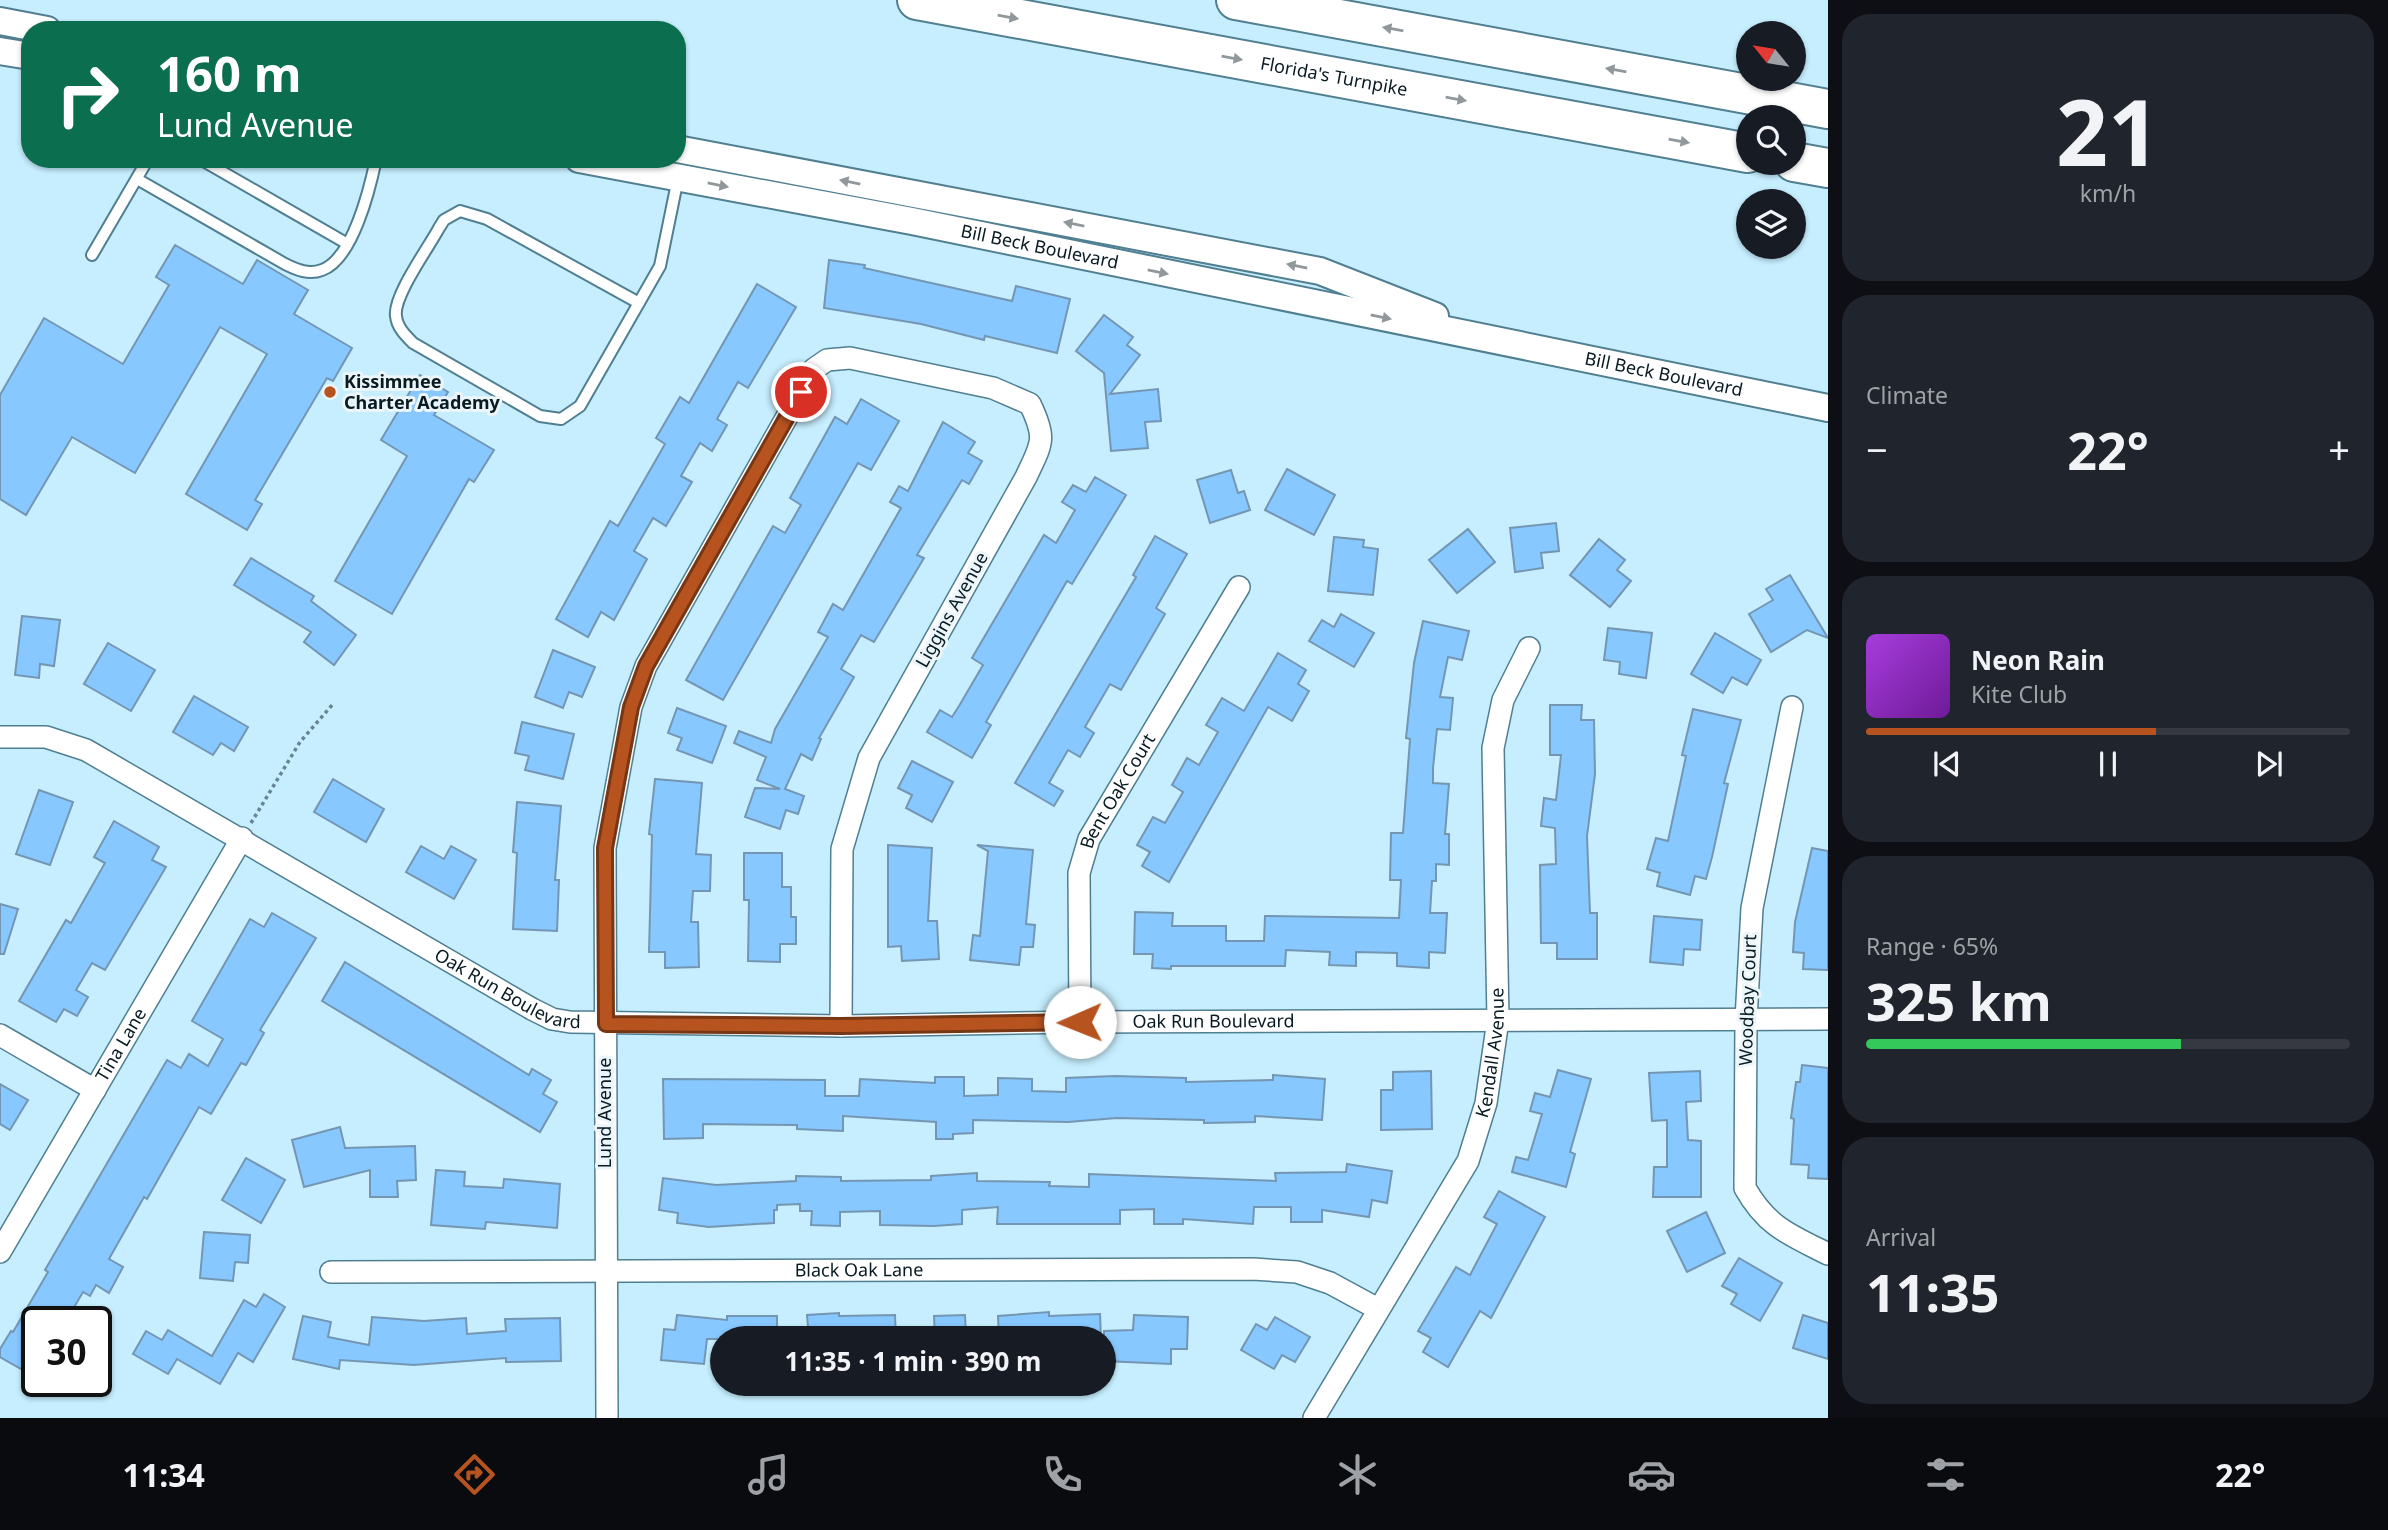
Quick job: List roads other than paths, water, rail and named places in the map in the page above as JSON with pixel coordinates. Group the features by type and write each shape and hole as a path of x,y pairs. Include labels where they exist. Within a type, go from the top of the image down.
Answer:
{"highway":[{"name":"Florida's Turnpike","path":"917,0 1736,151"},
{"path":"1236,0 1828,108"},
{"path":"1806,164 1828,168"}],"street":[{"path":"0,21 21,25"},
{"path":"0,51 21,54"},
{"name":"Bill Beck Boulevard","path":"686,151 1320,271 1498,342"},
{"name":"Bill Beck Boulevard","path":"626,168 912,221 1828,408"},
{"name":"Liggins Avenue","path":"827,360 850,358 992,388 1030,404 1042,430 1039,451 1026,477 865,770 842,849 841,1026"},
{"name":"Lund Avenue","path":"607,1418 605,848 631,707 646,666 814,369 827,360"},
{"name":"Bent Oak Court","path":"1080,1022 1079,873 1088,839 1239,587"},
{"name":"Kendall Avenue","path":"1314,1418 1468,1161 1486,1103 1498,1020 1493,748 1503,700 1529,648"},
{"name":"Woodbay Court","path":"1792,707 1752,908 1746,1020 1745,1188 1757,1209 1774,1227 1828,1254"},
{"name":"Oak Run Boulevard","path":"0,737 46,737 86,750 246,832 552,1019 606,1024 841,1026 1080,1022 1828,1019"},
{"name":"Tina Lane","path":"0,1252 246,832"},
{"path":"0,1035 95,1090"},
{"name":"Black Oak Lane","path":"331,1272 1253,1269 1297,1272 1330,1283 1378,1309"}],"lane":[{"path":"92,254 143,168"},
{"path":"216,168 346,243"},
{"path":"136,179 298,271 319,271 328,267 365,211 374,168"},
{"path":"639,303 487,219 460,211 444,220 439,228 399,299 396,317 413,343 526,409 551,420 561,419 580,406 639,303 664,257 678,178"}],"place":[{"name":"Kissimmee Charter Academy","path":"330,392"}]}
